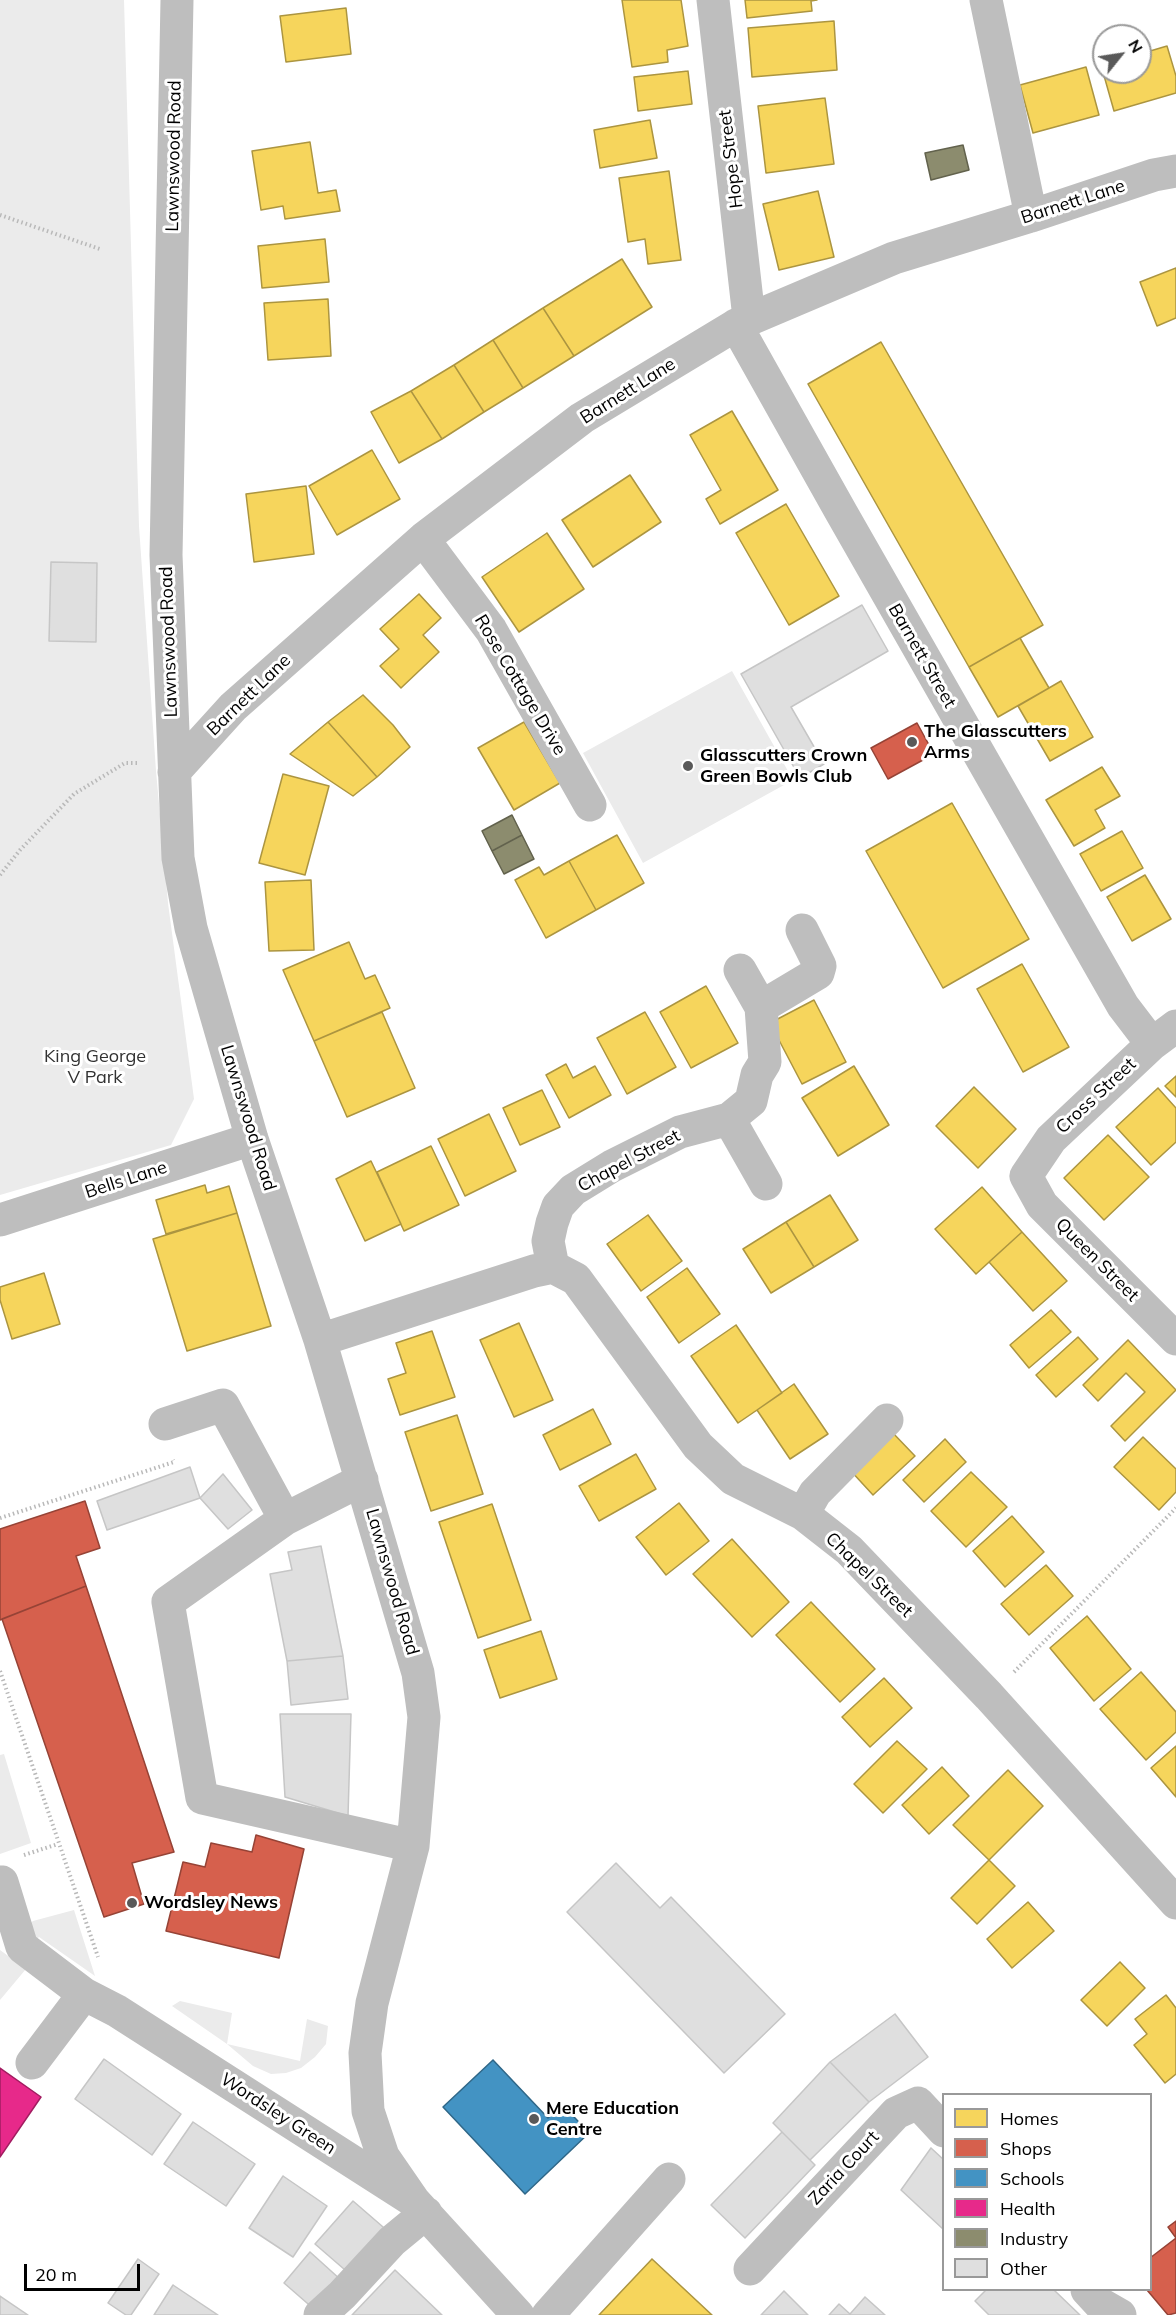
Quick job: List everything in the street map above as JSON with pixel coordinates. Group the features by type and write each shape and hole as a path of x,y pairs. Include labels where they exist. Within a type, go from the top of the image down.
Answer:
{"street":[{"name":"Lawnswood Road","path":"177,0 166,555 178,858 191,928 252,1139 320,1340 418,1673 424,1717 413,1846 372,2003 365,2053 368,2111 383,2156 420,2207"},
{"name":"Hope Street","path":"712,0 742,321"},
{"path":"986,0 1031,216"},
{"name":"Barnett Lane","path":"174,767 233,707 423,539 582,418 742,321 894,258 1154,175 1176,171"},
{"name":"Barnett Street","path":"742,321 1123,1006 1164,1035"},
{"name":"Rose Cottage Drive","path":"423,539 491,630 590,805"},
{"path":"761,1007 818,973 820,966 802,930"},
{"path":"741,970 761,1007 765,1062 758,1075 751,1101 729,1119 766,1184"},
{"name":"Cross Street","path":"1026,1176 1051,1139 1164,1035"},
{"name":"Chapel Street","path":"729,1119 680,1132 612,1166 573,1190 558,1206 552,1222 548,1241 553,1267 576,1279 698,1446 733,1479 803,1514 849,1550 989,1696 1176,1903"},
{"name":"Bells Lane","path":"0,1220 252,1139"},
{"name":"Queen Street","path":"1026,1176 1042,1205 1176,1339"},
{"path":"320,1340 534,1270 553,1267"},
{"path":"165,1424 223,1405 285,1520"},
{"path":"803,1514 815,1493 887,1420"},
{"path":"362,1480 285,1520 168,1602 202,1798 413,1846"},
{"name":"Wordsley Green","path":"9,1870 22,1947 84,1994 117,2011 420,2207 518,2315"},
{"path":"32,2062 84,1994"},
{"name":"Zaria Court","path":"750,2269 896,2113 918,2103 942,2129"},
{"path":"548,2315 669,2179"},
{"path":"320,2315 342,2295 392,2241 420,2207"},
{"path":"1089,2291 1099,2303 1120,2315"},
{"path":"1126,2291 1135,2315"}],"path":[{"path":"0,215 100,249"},
{"path":"0,875 47,820 74,794 125,763 174,767"},
{"path":"0,1518 174,1462 165,1424"},
{"path":"989,1696 1176,1508"},
{"path":"0,1671 117,2011"},
{"path":"9,1870 58,1844"}],"green space":[{"name":"King George V Park","path":"0,0 124,0 139,526 156,771 168,903 194,1099 171,1145 0,1195"},
{"name":"Glasscutters Crown Green Bowls Club","path":"732,671 793,780 643,863 583,753"},
{"path":"4,1754 31,1843 0,1854 0,1755"},
{"path":"74,1910 95,1976 39,1937 33,1943 26,1927 33,1921"},
{"path":"0,1950 26,1969 0,2000"},
{"path":"180,2001 232,2013 227,2044 172,2006"},
{"path":"307,2019 328,2026 326,2044 315,2057 301,2068 286,2073 271,2074 253,2066 227,2044 300,2061"}],"building: Homes":[{"path":"622,0 681,0 688,46 667,50 668,62 632,67"},
{"path":"745,0 817,0 811,1 812,11 747,18"},
{"path":"346,8 351,54 286,62 280,16"},
{"path":"834,21 837,70 752,77 748,28"},
{"path":"1167,46 1176,76 1176,93 1114,111 1106,84 1152,84 1152,50"},
{"path":"1086,67 1099,115 1033,133 1020,85"},
{"path":"688,71 692,104 638,111 634,77"},
{"path":"825,98 834,164 766,173 758,106"},
{"path":"650,120 657,158 600,168 594,130"},
{"path":"310,142 318,193 336,190 340,211 285,219 283,206 261,210 252,151"},
{"path":"669,171 681,260 648,264 645,239 628,242 619,178"},
{"path":"818,191 834,257 779,270 763,204"},
{"path":"325,239 329,282 262,288 258,246"},
{"path":"622,259 652,307 574,356 543,308"},
{"path":"1176,268 1176,318 1157,326 1140,282"},
{"path":"328,299 331,356 268,360 264,303"},
{"path":"543,308 574,356 523,388 493,340"},
{"path":"493,340 523,388 484,412 454,365"},
{"path":"881,342 1043,625 969,667 808,384"},
{"path":"454,365 484,412 442,439 411,391"},
{"path":"411,391 442,439 399,463 371,412"},
{"path":"732,411 778,490 720,524 706,499 721,490 690,435"},
{"path":"372,450 400,499 337,535 309,486"},
{"path":"630,475 661,522 593,567 562,520"},
{"path":"306,486 314,554 254,562 246,494"},
{"path":"786,504 839,596 789,625 736,533"},
{"path":"547,533 584,589 519,632 482,577"},
{"path":"419,594 441,618 423,635 439,652 401,688 380,666 399,649 380,629"},
{"path":"1020,638 1049,688 998,717 969,667"},
{"path":"1061,681 1093,737 1050,761 1018,706"},
{"path":"363,695 393,725 410,747 377,777 328,722"},
{"path":"328,722 377,777 353,796 290,754"},
{"path":"524,722 560,783 514,810 478,748"},
{"path":"1102,767 1120,796 1095,810 1105,828 1074,846 1046,800"},
{"path":"283,774 329,786 305,875 259,863"},
{"path":"952,803 1029,939 943,988 866,851"},
{"path":"1122,831 1143,868 1101,891 1080,854"},
{"path":"617,835 644,883 596,910 569,861"},
{"path":"569,861 596,910 546,938 515,880 539,867 544,875"},
{"path":"1145,875 1171,919 1132,941 1107,897"},
{"path":"311,880 314,950 269,951 265,882"},
{"path":"349,942 365,979 375,975 390,1008 314,1041 283,970"},
{"path":"1022,964 1069,1047 1023,1072 977,989"},
{"path":"706,986 738,1043 691,1068 660,1012"},
{"path":"814,1000 846,1062 802,1084 770,1023"},
{"path":"382,1012 415,1088 347,1117 314,1041"},
{"path":"645,1012 676,1067 627,1094 597,1038"},
{"path":"566,1064 573,1078 595,1066 611,1095 569,1118 546,1075"},
{"path":"854,1066 889,1125 838,1156 802,1098"},
{"path":"1176,1076 1176,1097 1165,1086"},
{"path":"974,1087 1016,1129 978,1168 936,1126"},
{"path":"1158,1088 1176,1108 1176,1142 1151,1165 1116,1127"},
{"path":"542,1090 560,1127 520,1145 503,1108"},
{"path":"489,1114 516,1171 465,1196 438,1139"},
{"path":"1108,1135 1149,1177 1104,1220 1064,1178"},
{"path":"431,1146 459,1205 404,1231 377,1172"},
{"path":"371,1161 401,1224 365,1241 336,1179"},
{"path":"205,1185 207,1193 229,1186 237,1213 166,1234 156,1200"},
{"path":"982,1187 1022,1232 976,1274 935,1229"},
{"path":"830,1195 858,1240 814,1267 786,1222"},
{"path":"237,1213 271,1326 187,1351 153,1239"},
{"path":"648,1215 682,1261 641,1291 607,1244"},
{"path":"786,1222 814,1267 771,1293 743,1249"},
{"path":"1022,1232 1067,1281 1033,1311 989,1262"},
{"path":"687,1268 720,1314 679,1343 647,1297"},
{"path":"44,1273 60,1324 12,1339 0,1300 0,1287"},
{"path":"1051,1310 1071,1332 1029,1368 1010,1345"},
{"path":"519,1323 553,1400 514,1417 480,1340"},
{"path":"736,1325 782,1393 738,1423 691,1356"},
{"path":"432,1331 455,1397 400,1415 388,1379 406,1373 396,1343"},
{"path":"1078,1337 1098,1359 1056,1397 1036,1375"},
{"path":"1128,1340 1176,1390 1125,1441 1111,1426 1145,1392 1126,1373 1098,1401 1083,1385"},
{"path":"794,1384 828,1434 790,1459 757,1410"},
{"path":"593,1409 611,1444 560,1470 543,1435"},
{"path":"457,1415 483,1494 431,1511 405,1432"},
{"path":"891,1431 915,1456 873,1495 850,1470"},
{"path":"1143,1437 1176,1469 1176,1492 1159,1510 1114,1467"},
{"path":"945,1439 966,1462 924,1502 903,1480"},
{"path":"636,1454 656,1489 599,1521 579,1486"},
{"path":"971,1472 1007,1507 966,1547 931,1511"},
{"path":"679,1503 709,1541 666,1575 636,1537"},
{"path":"492,1504 531,1620 478,1638 439,1522"},
{"path":"1012,1516 1044,1552 1005,1587 973,1551"},
{"path":"732,1539 789,1602 752,1637 693,1574"},
{"path":"1046,1565 1073,1596 1029,1635 1001,1604"},
{"path":"811,1602 875,1669 840,1702 776,1635"},
{"path":"1087,1616 1131,1669 1094,1701 1050,1648"},
{"path":"541,1631 557,1679 500,1698 484,1650"},
{"path":"1141,1672 1176,1712 1176,1732 1146,1760 1100,1709"},
{"path":"884,1678 912,1708 870,1747 842,1717"},
{"path":"897,1741 927,1769 883,1813 854,1784"},
{"path":"1176,1746 1176,1797 1151,1768"},
{"path":"942,1767 969,1796 929,1834 902,1805"},
{"path":"1008,1770 1043,1806 989,1860 953,1825"},
{"path":"989,1860 1015,1886 977,1924 951,1898"},
{"path":"1028,1902 1054,1931 1012,1968 987,1939"},
{"path":"1120,1962 1145,1988 1107,2026 1081,2000"},
{"path":"1166,1995 1176,2008 1176,2074 1165,2083 1134,2045 1147,2034 1135,2019"},
{"path":"652,2259 712,2315 599,2315"}],"building: Shops":[{"path":"917,723 934,754 888,779 871,748"},
{"path":"85,1501 100,1548 76,1556 86,1586 0,1620 0,1529"},
{"path":"86,1586 174,1852 132,1863 144,1904 104,1917 2,1619"},
{"path":"256,1835 304,1849 279,1958 166,1931 183,1862 205,1867 211,1843 252,1852"},
{"path":"1176,2221 1176,2238 1168,2227"},
{"path":"1176,2238 1176,2313 1168,2315 1148,2291 1152,2291 1152,2256"}],"building: Schools":[{"path":"493,2060 548,2118 562,2104 589,2133 525,2194 443,2107"}],"building: Health":[{"path":"0,2068 41,2097 0,2157"}],"building: Industry":[{"path":"963,145 969,170 931,180 925,153"},
{"path":"512,815 522,835 492,851 482,831"},
{"path":"522,835 534,859 504,874 492,851"}],"building: Other":[{"path":"51,562 97,563 96,642 49,641"},
{"path":"862,605 888,651 791,707 824,764 800,778 741,674"},
{"path":"190,1467 200,1498 107,1530 97,1501"},
{"path":"223,1474 252,1510 228,1529 200,1498"},
{"path":"321,1546 343,1656 287,1661 270,1574 292,1570 288,1552"},
{"path":"343,1656 348,1699 291,1705 287,1661"},
{"path":"280,1714 351,1714 348,1816 285,1797"},
{"path":"616,1863 660,1908 671,1897 785,2014 724,2073 567,1912"},
{"path":"895,2014 928,2057 869,2102 830,2062"},
{"path":"104,2059 181,2114 152,2155 75,2099"},
{"path":"830,2062 869,2102 810,2160 773,2123"},
{"path":"193,2122 255,2164 226,2206 164,2164"},
{"path":"782,2132 815,2165 745,2238 711,2205"},
{"path":"931,2148 942,2158 942,2228 901,2190"},
{"path":"283,2176 327,2206 293,2257 249,2228"},
{"path":"353,2201 390,2233 352,2276 315,2244"},
{"path":"310,2252 341,2280 315,2310 284,2283"},
{"path":"138,2259 159,2274 131,2315 126,2315 108,2303"},
{"path":"395,2270 442,2315 352,2315"},
{"path":"173,2285 218,2315 154,2315"},
{"path":"784,2291 808,2315 761,2315"},
{"path":"985,2291 1055,2291 1080,2315 989,2315 975,2301"},
{"path":"0,2296 28,2315 0,2315"},
{"path":"865,2297 885,2315 829,2315 839,2304 850,2314"}],"place":[{"name":"The Glasscutters Arms","path":"912,742"},
{"name":"Glasscutters Crown Green Bowls Club","path":"688,766"},
{"name":"Wordsley News","path":"132,1903"},
{"name":"Mere Education Centre","path":"534,2119"}]}
